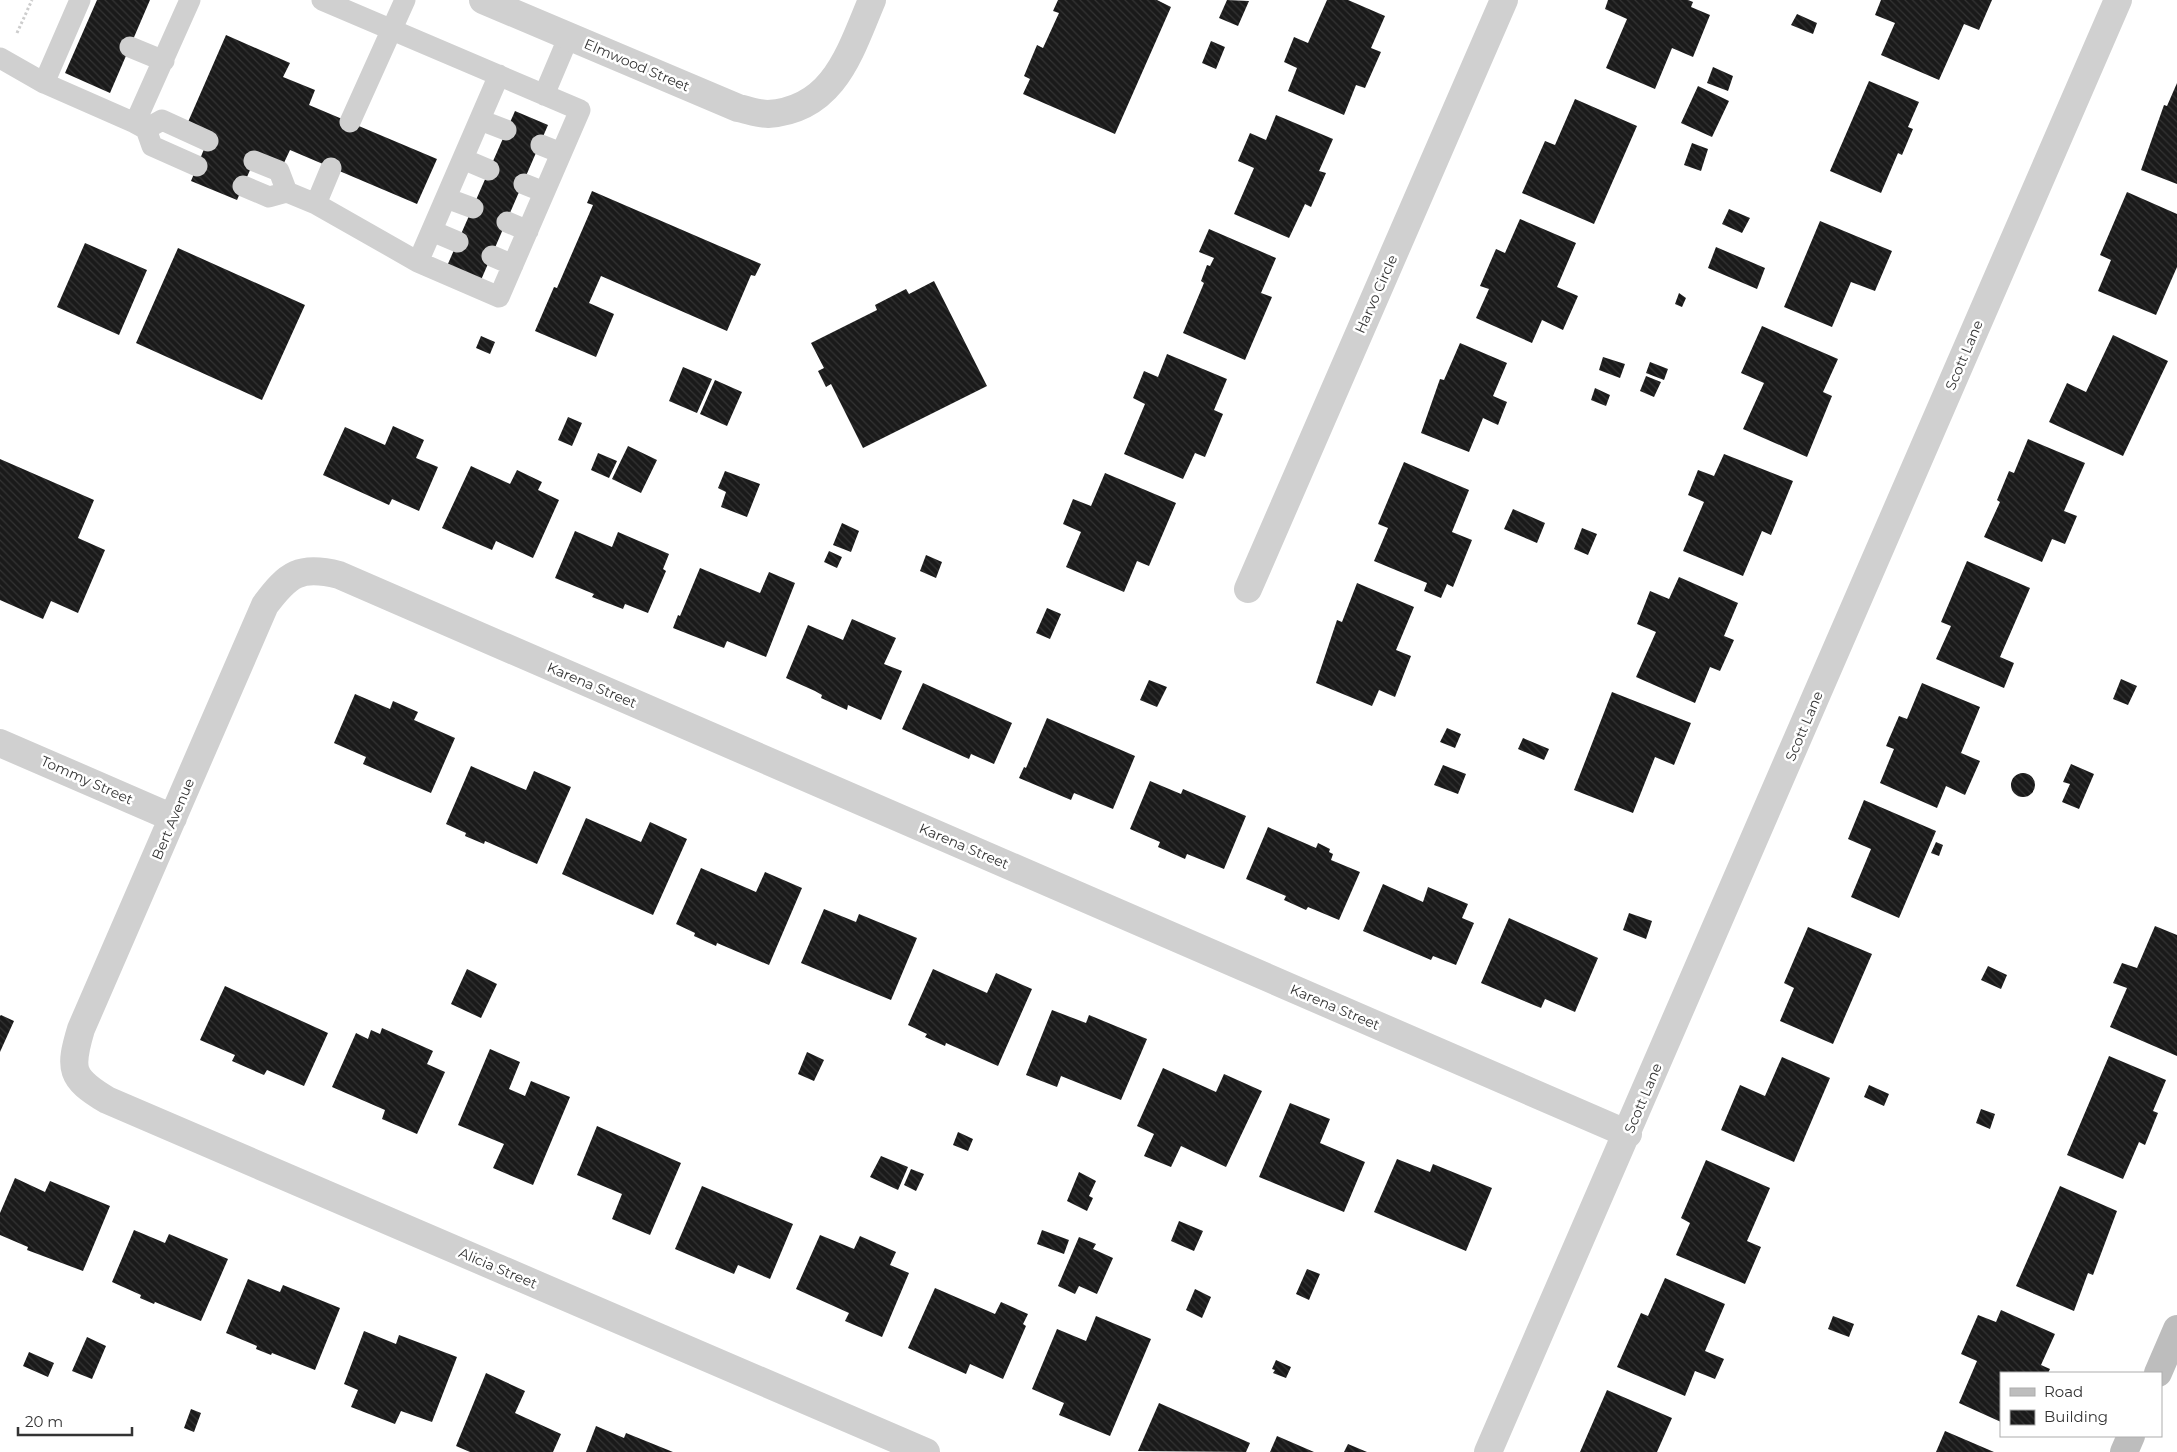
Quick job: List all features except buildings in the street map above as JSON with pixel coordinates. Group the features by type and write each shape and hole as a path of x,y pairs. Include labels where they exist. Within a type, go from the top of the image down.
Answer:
{"street":[{"name":"Elmwood Street","path":"483,0 513,6 569,36 738,108 766,114 794,110 822,94 844,66 872,0"},
{"name":"Harvo Circle","path":"1248,589 1504,0"},
{"name":"Scott Lane","path":"1488,1452 1628,1134 2118,0"},
{"name":"Karena Street","path":"297,573 318,570 339,575 1628,1134"},
{"name":"Bert Avenue","path":"76,1076 74,1054 81,1029 265,605 280,585 297,573"},
{"name":"Tommy Street","path":"0,743 173,818"},
{"name":"Alicia Street","path":"76,1076 89,1090 107,1100 926,1452"},
{"path":"2158,1372 2177,1329"},
{"path":"2124,1452 2131,1437"}],"lane":[{"path":"44,83 77,26 80,0"},
{"path":"141,126 164,61 190,0"},
{"path":"243,186 269,197 287,192 316,204 418,262 499,297 580,110 322,0"},
{"path":"350,122 405,0"},
{"path":"544,95 569,36"},
{"path":"130,47 164,61"},
{"path":"0,58 44,83 141,126 152,146 197,166"},
{"path":"418,262 499,75"},
{"path":"141,126 162,120 208,141"},
{"path":"480,120 506,130"},
{"path":"541,145 561,153"},
{"path":"463,159 489,170"},
{"path":"254,161 279,171 287,192"},
{"path":"316,204 331,168"},
{"path":"524,184 544,192"},
{"path":"446,198 472,208"},
{"path":"507,222 528,230"},
{"path":"432,231 458,242"},
{"path":"492,256 513,265"}]}
